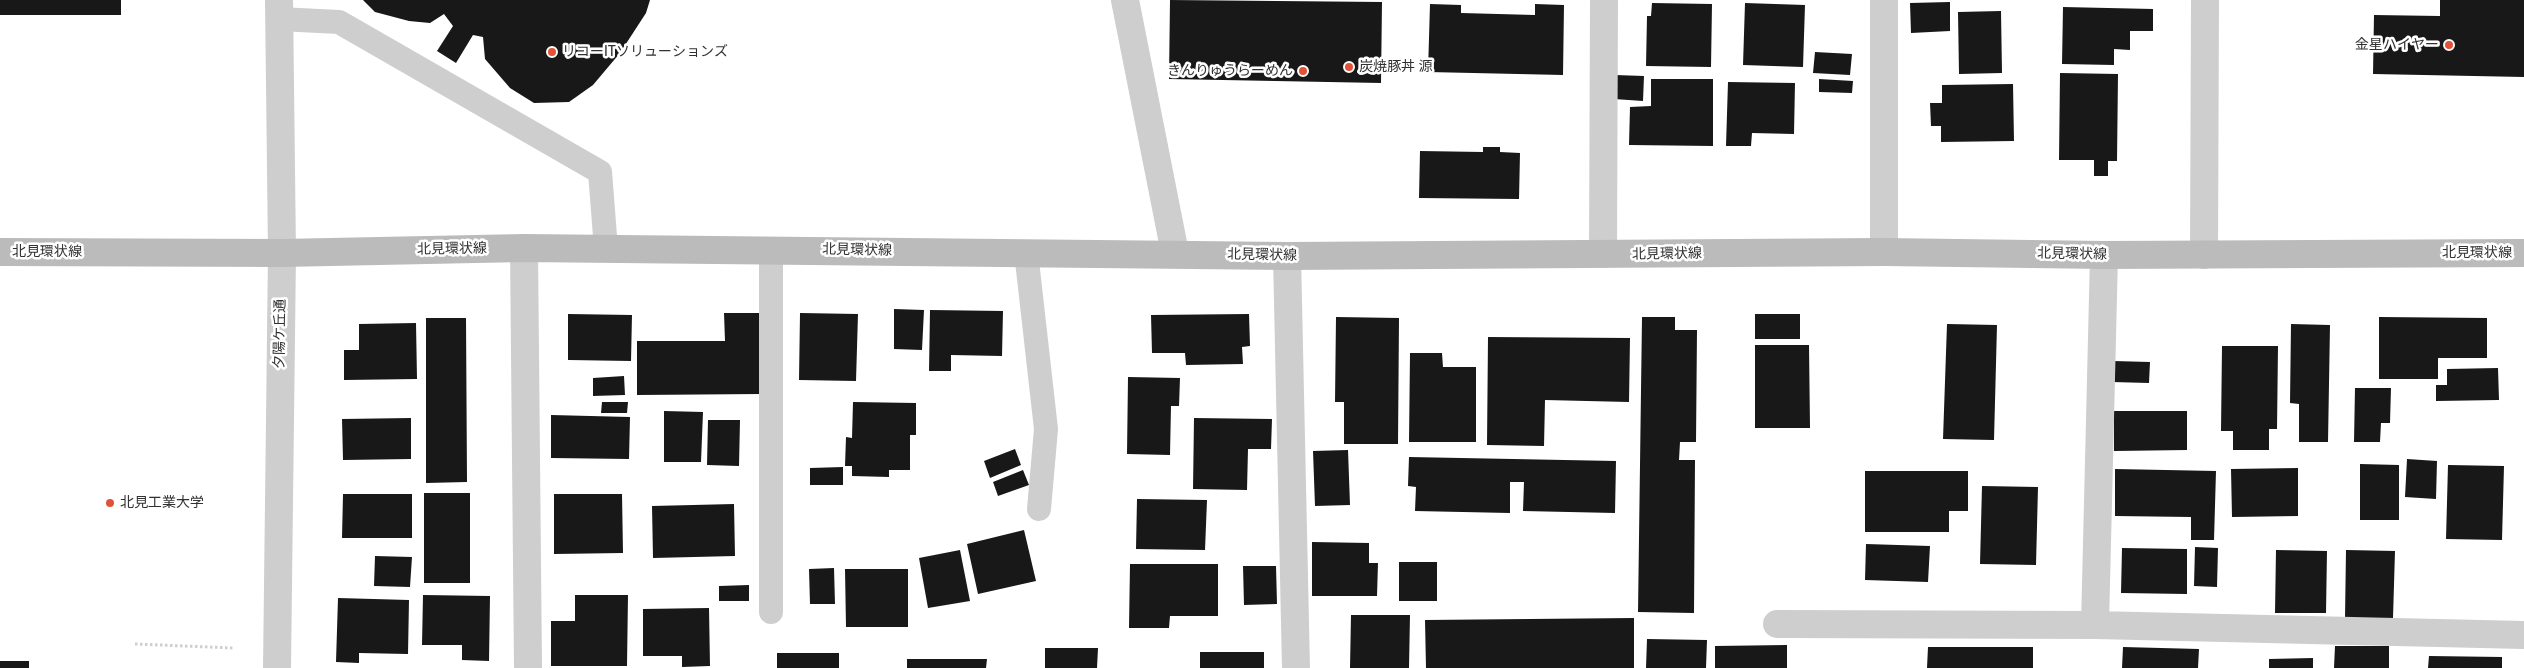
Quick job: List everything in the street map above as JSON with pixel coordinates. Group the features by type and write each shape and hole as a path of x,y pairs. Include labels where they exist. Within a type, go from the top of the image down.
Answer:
{"main road":[{"name":"北見環状線","path":"0,252 282,253 524,248 1175,253 1287,256 1884,252 2104,255 2524,253"}],"street":[{"path":"1125,0 1175,253"},
{"path":"1603,254 1604,0"},
{"path":"1884,0 1884,252"},
{"path":"2204,255 2205,0"},
{"name":"夕陽ケ丘通","path":"277,668 282,253 279,10"},
{"path":"524,248 528,668"},
{"path":"2096,625 2104,255"},
{"path":"1287,256 1296,668"},
{"path":"1777,624 2096,625 2524,635"}],"lane":[{"path":"279,10 339,22 600,172 606,249"},
{"path":"771,250 771,612"},
{"path":"1026,252 1046,429 1039,509"}],"path":[{"path":"135,644 233,648"}],"building":[{"path":"0,0 121,0 121,15 0,15"},
{"name":"リコーITソリューションズ","path":"363,0 650,0 646,13 620,53 593,85 569,102 534,103 510,88 485,59 483,37 473,35 456,63 437,51 453,26 444,14 430,23 409,21 375,12"},
{"path":"1170,0 1382,2 1381,83 1169,79"},
{"name":"金星ハイヤー","path":"2440,0 2524,0 2524,77 2373,74 2374,15 2440,16"},
{"path":"1950,2 1950,31 1911,33 1910,3"},
{"path":"1652,3 1712,4 1711,67 1646,66 1647,16 1651,16"},
{"path":"1745,3 1805,5 1803,67 1743,65"},
{"path":"1430,4 1461,5 1461,13 1535,15 1535,4 1564,5 1563,75 1428,72"},
{"path":"2063,7 2153,9 2153,31 2130,31 2130,50 2114,49 2114,65 2062,64"},
{"path":"2001,11 2002,73 1959,74 1958,12"},
{"path":"1815,52 1852,54 1850,75 1813,73"},
{"path":"2060,73 2118,74 2117,161 2108,161 2108,176 2094,176 2094,160 2059,160"},
{"path":"1615,75 1644,76 1643,101 1614,99"},
{"path":"1651,79 1713,79 1713,146 1629,145 1630,107 1651,106"},
{"path":"1819,79 1853,81 1852,93 1819,92"},
{"path":"1728,82 1795,83 1794,134 1752,133 1751,146 1726,146"},
{"path":"2013,84 2014,141 1941,142 1941,126 1931,126 1930,103 1942,103 1942,85"},
{"path":"1483,147 1500,147 1500,152 1520,153 1519,199 1419,198 1420,151 1483,152"},
{"path":"894,309 924,310 922,350 894,349"},
{"path":"930,310 1003,311 1002,356 951,355 951,371 929,371"},
{"path":"724,313 761,313 761,394 637,395 637,341 725,341"},
{"path":"800,313 858,314 856,381 799,380"},
{"path":"568,314 632,315 631,361 568,360"},
{"path":"1249,314 1250,346 1242,347 1243,364 1186,365 1185,353 1152,353 1151,315"},
{"path":"1755,314 1800,314 1800,339 1755,339"},
{"path":"1336,317 1399,318 1398,444 1344,444 1344,402 1335,402"},
{"path":"1642,317 1675,317 1675,330 1697,330 1696,442 1680,442 1679,460 1695,460 1694,613 1638,612"},
{"path":"2379,317 2487,318 2487,358 2438,358 2438,379 2379,379"},
{"path":"426,318 466,318 467,482 426,483"},
{"path":"416,323 417,379 344,380 344,350 359,350 359,324"},
{"path":"1947,324 1997,325 1994,440 1943,439"},
{"path":"2291,324 2330,325 2328,442 2299,442 2299,404 2290,403"},
{"path":"1488,337 1630,338 1629,402 1545,400 1544,446 1487,445"},
{"path":"1755,345 1809,345 1810,428 1755,428"},
{"path":"2222,346 2278,346 2277,429 2269,429 2269,450 2233,450 2233,431 2221,431"},
{"path":"1410,353 1442,353 1443,367 1476,367 1476,442 1409,442"},
{"path":"2113,361 2150,362 2149,383 2112,382"},
{"path":"2498,368 2499,400 2436,401 2436,385 2447,385 2447,369"},
{"path":"624,376 625,395 593,396 593,378"},
{"path":"1128,377 1180,378 1179,406 1171,406 1170,455 1127,454"},
{"path":"2355,388 2391,388 2390,423 2381,423 2380,442 2354,442"},
{"path":"602,402 628,402 627,413 601,413"},
{"path":"853,402 916,403 916,435 910,435 910,470 889,470 889,477 852,476 852,466 845,466 846,437 852,438"},
{"path":"664,411 703,412 701,462 664,462"},
{"path":"2114,411 2187,411 2187,450 2114,451"},
{"path":"551,415 630,417 629,459 551,458"},
{"path":"411,418 411,459 343,460 342,419"},
{"path":"1194,418 1272,419 1271,449 1248,449 1247,490 1193,489"},
{"path":"708,420 740,420 739,466 707,465"},
{"path":"1015,449 1021,465 990,478 984,461"},
{"path":"1348,450 1350,505 1315,506 1313,451"},
{"path":"1409,457 1616,461 1615,513 1523,511 1524,482 1510,482 1510,513 1415,511 1416,487 1408,486"},
{"path":"2407,459 2437,461 2436,499 2405,497"},
{"path":"2360,464 2399,465 2399,520 2360,520"},
{"path":"2448,465 2504,466 2502,540 2446,539"},
{"path":"843,467 843,485 810,485 810,468"},
{"path":"2298,468 2298,516 2232,517 2231,469"},
{"path":"2115,469 2216,471 2214,540 2191,540 2191,517 2115,516"},
{"path":"1023,470 1029,485 998,496 993,482"},
{"path":"1865,471 1968,471 1968,511 1949,511 1949,532 1865,532"},
{"path":"1982,486 2038,487 2036,565 1980,564"},
{"path":"424,493 470,493 470,583 424,583"},
{"path":"343,494 412,494 412,538 342,538"},
{"path":"554,494 622,494 623,553 554,554"},
{"path":"1137,499 1207,500 1205,550 1136,549"},
{"path":"734,504 735,556 653,558 652,506"},
{"path":"1024,530 1036,581 978,594 967,544"},
{"path":"1312,542 1369,543 1369,563 1378,563 1377,596 1312,596"},
{"path":"1866,544 1930,546 1928,582 1865,580"},
{"path":"2195,547 2218,548 2217,587 2194,586"},
{"path":"2122,548 2187,549 2187,594 2121,593"},
{"path":"960,550 970,601 928,608 919,558"},
{"path":"2276,550 2327,551 2326,613 2275,613"},
{"path":"2346,550 2395,551 2393,618 2345,618"},
{"path":"375,556 412,557 410,587 374,586"},
{"path":"1399,562 1437,562 1437,601 1399,601"},
{"path":"1130,564 1218,564 1218,616 1170,616 1169,628 1129,628"},
{"path":"1243,566 1276,566 1277,604 1244,605"},
{"path":"834,568 835,604 810,604 809,569"},
{"path":"845,569 908,569 908,627 846,627"},
{"path":"749,585 749,601 719,601 719,586"},
{"path":"423,595 490,596 489,661 462,660 462,645 422,645"},
{"path":"575,595 628,595 627,666 551,666 551,621 575,621"},
{"path":"338,598 409,600 408,654 359,653 359,663 336,662"},
{"path":"709,608 710,666 682,667 682,656 643,656 643,609"},
{"path":"1351,615 1410,615 1409,668 1350,668"},
{"path":"1634,618 1634,668 1426,668 1425,620"},
{"path":"1647,639 1707,640 1706,668 1646,668"},
{"path":"1787,645 1787,668 1715,668 1715,646"},
{"path":"2335,646 2389,646 2389,668 2334,668"},
{"path":"1928,647 2033,647 2033,668 1927,668"},
{"path":"2123,647 2199,649 2198,668 2122,668"},
{"path":"1045,648 1098,648 1097,668 1045,668"},
{"path":"1200,652 1264,652 1264,668 1200,668"},
{"path":"777,653 839,653 839,668 777,668"},
{"path":"2429,656 2502,657 2502,668 2428,668"},
{"path":"2313,658 2313,668 2269,668 2269,659"},
{"path":"907,659 987,659 986,668 907,668"},
{"path":"0,661 29,661 29,668 0,668"}],"place":[{"name":"金星ハイヤー","path":"2449,45"},
{"name":"リコーITソリューションズ","path":"552,52"},
{"name":"炭焼豚丼 源","path":"1349,67"},
{"name":"きんりゅうらーめん","path":"1303,71"},
{"name":"北見工業大学","path":"110,503"}]}
